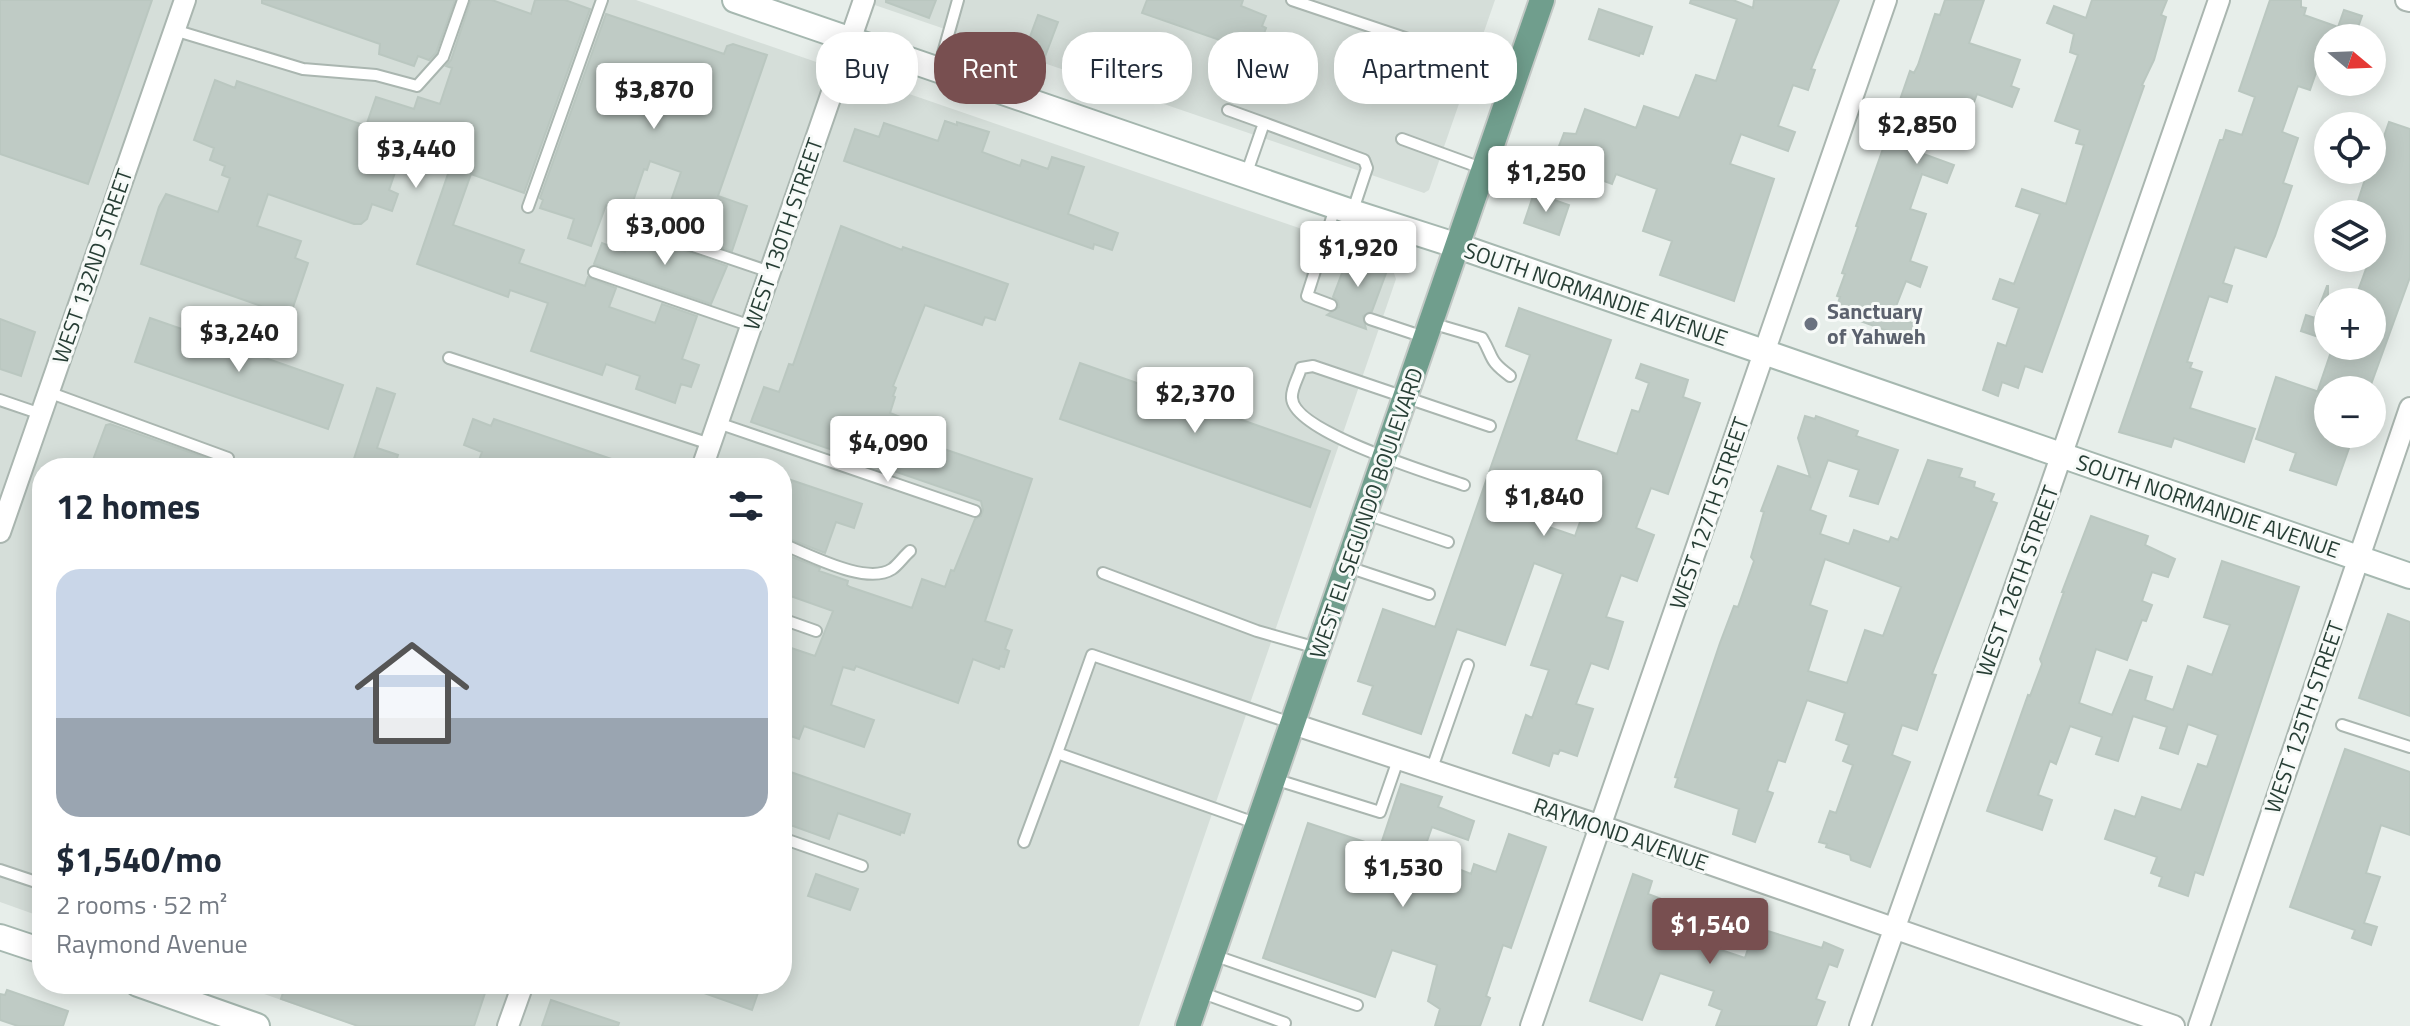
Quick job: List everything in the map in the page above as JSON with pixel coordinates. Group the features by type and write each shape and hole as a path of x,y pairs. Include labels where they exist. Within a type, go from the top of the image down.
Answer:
{"main road":[{"name":"SOUTH NORMANDIE AVENUE","path":"735,0 828,32"},
{"name":"WEST EL SEGUNDO BOULEVARD","path":"1517,69 1542,0"},
{"name":"SOUTH NORMANDIE AVENUE","path":"1036,104 1458,246 2410,576"},
{"name":"WEST EL SEGUNDO BOULEVARD","path":"1188,1026 1505,104"},
{"path":"0,937 32,948"},
{"path":"166,994 257,1026"}],"street":[{"name":"WEST 132ND STREET","path":"0,532 185,0"},
{"name":"WEST 130TH STREET","path":"854,32 864,0"},
{"name":"WEST 127TH STREET","path":"1531,1026 1886,0"},
{"name":"WEST 126TH STREET","path":"1860,1026 2219,0"},
{"name":"WEST 130TH STREET","path":"705,458 829,104"},
{"name":"WEST 125TH STREET","path":"2199,1026 2410,408"},
{"name":"RAYMOND AVENUE","path":"1293,724 1601,826 2174,1026"},
{"path":"508,1026 519,994"}],"lane":[{"path":"174,30 303,69 376,75 417,86 443,57 463,0"},
{"path":"528,207 602,0"},
{"path":"949,32 958,0"},
{"path":"1292,0 1387,32"},
{"path":"1228,110 1364,160 1367,168 1344,209 1307,296 1331,305"},
{"path":"1246,175 1264,123"},
{"path":"1402,139 1484,169"},
{"path":"649,231 770,272"},
{"path":"594,272 751,326"},
{"path":"1370,319 1482,338 1490,358 1510,376"},
{"path":"449,358 710,444"},
{"path":"1464,485 1386,457 1310,423 1297,413 1292,397 1301,368 1313,366 1490,426"},
{"path":"48,392 228,458"},
{"path":"0,400 41,414"},
{"path":"718,423 975,511"},
{"path":"1366,514 1448,542"},
{"path":"792,548 853,572 873,576 891,570 910,551"},
{"path":"1348,567 1429,594"},
{"path":"1103,573 1257,631 1319,649"},
{"path":"792,623 816,631"},
{"path":"1024,842 1092,655 1293,724"},
{"path":"1431,771 1468,665"},
{"path":"2342,725 2410,747"},
{"path":"1057,753 1258,824"},
{"path":"1274,779 1380,812 1398,760"},
{"path":"792,842 862,866"},
{"path":"0,870 32,881"},
{"path":"1213,955 1357,1005"},
{"path":"1200,992 1285,1023"}],"shaded area":[{"path":"0,0 636,0 816,62 816,104 918,104 918,97 1389,259 1396,279 1139,1026 356,1026 264,994 792,994 792,458 32,458 32,913 0,902"},
{"path":"860,0 1495,0 1484,32 1334,32 1334,104 1459,104 1429,190 1424,193 1164,104 1192,104 1192,32 1062,32 1062,69 1046,64 1046,32 954,32"}],"building":[{"path":"0,0 152,0 88,184 0,154"},
{"path":"262,0 455,0 436,53 429,60 418,56 414,66 379,54 380,44 262,3"},
{"path":"471,0 492,0 531,14 535,0 565,0 590,9 524,193 471,174 453,225 524,250 519,263 585,286 588,277 616,288 609,307 655,323 662,304 697,316 682,359 699,365 691,387 681,384 675,403 636,389 640,376 606,364 602,375 531,351 548,303 510,290 508,297 417,264 449,171 404,155 401,155 389,190 398,194 392,211 372,204 367,219 361,224 268,194 257,226 301,241 295,258 308,263 290,316 141,264 166,194 218,212 230,178 222,175 225,166 210,160 214,148 194,140 215,80 235,88 237,81 366,126 376,97 414,109 418,97 440,104 452,68 446,66 451,60"},
{"path":"886,0 936,0 929,18"},
{"path":"1147,0 1243,0 1241,6 1266,16 1262,26 1266,28 1265,32 1208,32 1208,36 1142,13"},
{"path":"1691,0 1733,0 1753,8 1754,0 1839,0 1811,69 1815,70 1808,90 1793,85 1778,126 1795,132 1788,151 1741,134 1730,164 1774,179 1734,301 1660,275 1672,241 1643,231 1657,189 1616,174 1612,184 1553,162 1564,133 1576,134 1585,109 1636,128 1644,106 1679,118 1696,75 1716,81 1737,19 1690,3"},
{"path":"1945,0 1984,0 1969,43 2020,60 2011,86 2019,89 2012,107 1977,94 1968,118 1934,106 1918,152 1954,165 1947,183 1922,174 1910,209 1926,214 1910,261 1927,267 1920,287 1906,281 1893,314 1916,325 1909,345 1889,338 1891,332 1835,312 1845,274 1842,273 1856,226 1910,71 1914,73 1918,65 1935,14 1940,15"},
{"path":"2092,0 2167,0 2161,15 2166,17 2154,60 2142,85 2042,372 2025,366 2018,388 2002,382 1998,396 1983,390 1998,343 2006,346 2019,308 1993,299 2000,279 2014,284 2040,214 2016,206 2022,189 2066,204 2084,145 2076,143 2080,130 2055,121 2078,55 2070,52 2074,34 2047,23 2054,6 2086,18"},
{"path":"2270,0 2301,0 2301,7 2306,8 2304,15 2330,24 2314,24 2314,78 2310,90 2298,86 2282,132 2298,138 2283,183 2292,186 2275,236 2266,257 2235,247 2223,283 2232,286 2227,302 2209,296 2187,362 2192,363 2190,368 2202,372 2190,408 2255,429 2244,462 2174,438 2171,447 2119,432 2220,140 2223,140 2226,130 2242,135 2255,97 2239,91"},
{"path":"1599,9 1652,27 1643,54 1639,56 1589,39"},
{"path":"2344,10 2362,16 2359,24 2339,24"},
{"path":"606,14 724,54 727,46 733,44 767,55 718,196 747,206 732,251 662,227 681,172 650,161 647,170 644,169 629,213 606,205 591,246 568,238 574,219 540,208 543,200 540,198"},
{"path":"1038,15 1058,22 1046,54 1046,32 1032,32"},
{"path":"945,121 989,132 982,152 1020,166 1022,160 1048,169 1052,157 1084,167 1068,214 1118,233 1112,250 1094,244 1093,249 844,161 855,129 879,137 884,123 938,141"},
{"path":"2389,122 2410,129 2410,277 2386,343 2386,288 2359,288 2365,272 2386,272 2386,200 2358,200 2363,184 2386,184 2386,131"},
{"path":"1534,193 1569,205 1559,235 1524,223"},
{"path":"841,226 902,250 903,247 1008,284 995,320 985,317 982,325 925,305 893,386 896,388 895,397 890,413 908,420 903,435 1032,479 985,621 1012,630 1005,649 1009,651 1004,667 1000,666 999,669 973,659 958,703 856,666 854,670 843,667 831,705 874,720 864,747 804,726 799,739 792,737 792,648 815,656 833,611 792,597 792,557 848,581 850,587 912,608 922,579 945,587 975,519 981,516 983,510 981,501 751,422 764,387 779,392 789,364 793,365"},
{"path":"632,232 727,266 711,304 594,264 602,243 625,252"},
{"path":"1350,252 1389,265 1372,311 1363,316 1366,329 1327,315 1339,307 1333,297"},
{"path":"1519,308 1611,340 1576,440 1617,454 1632,410 1639,412 1649,383 1636,378 1641,364 1688,380 1683,397 1700,403 1668,494 1651,488 1636,528 1654,535 1637,581 1621,575 1606,617 1623,622 1608,669 1591,663 1576,704 1593,709 1577,756 1560,750 1558,754 1553,753 1549,766 1513,753 1526,715 1532,718 1549,670 1531,665 1563,574 1534,563 1505,645 1457,629 1421,734 1363,714 1373,686 1358,681 1383,609 1435,627 1530,355 1506,346","holes":["1564,476 1593,486 1575,536 1546,526"]},
{"path":"2306,315 2314,318 2314,335 2301,331"},
{"path":"150,318 343,385 328,429 135,362"},
{"path":"0,319 35,332 21,376 0,369"},
{"path":"2328,360 2380,360 2374,376 2323,376"},
{"path":"1080,363 1330,451 1310,507 1060,419"},
{"path":"2276,377 2314,390 2314,448 2349,448 2336,485 2290,470 2296,453 2256,439"},
{"path":"377,388 395,394 377,448 398,455 397,458 354,458"},
{"path":"1805,416 1815,419 1816,416 1858,431 1856,436 1898,450 1878,504 1850,496 1859,470 1828,460 1810,510 1826,516 1820,534 1849,544 1854,530 1889,542 1891,537 1898,540 1928,460 1962,469 1959,477 1975,482 1974,487 1994,494 1991,501 1997,503 1932,674 1936,675 1917,730 1902,725 1892,755 1910,762 1870,867 1819,842 1830,811 1836,813 1853,765 1843,761 1849,745 1836,740 1845,713 1807,700 1785,762 1778,760 1767,791 1773,793 1755,842 1733,834 1739,809 1675,787 1678,778 1675,777 1720,643 1734,606 1738,607 1754,561 1751,557 1764,512 1761,511 1778,466 1810,477 1798,438","holes":["1825,559 1901,587 1883,636 1865,630 1847,683 1808,671 1827,611 1810,605"]},
{"path":"473,419 491,426 494,419 608,458 480,458 482,452 464,445"},
{"path":"110,424 206,458 94,458 106,425"},
{"path":"792,480 862,504 854,528 836,522 825,553 792,540"},
{"path":"2091,516 2148,536 2145,545 2175,559 2168,577 2152,572 2142,601 2152,605 2146,621 2142,620 2127,660 2096,649 2079,703 2112,715 2130,670 2152,677 2145,700 2173,710 2188,666 2212,675 2230,625 2204,617 2222,561 2299,587 2203,875 2195,872 2188,896 2159,886 2162,877 2151,873 2157,857 2105,839 2115,810 2135,817 2142,797 2181,810 2198,764 2207,767 2218,735 2188,724 2178,754 2160,748 2167,727 2133,716 2118,761 2096,754 2102,737 2070,726 2056,764 2050,761 2038,795 2052,800 2042,830 1987,811 2042,664 2040,659 2062,592"},
{"path":"2388,614 2410,622 2410,716 2359,698"},
{"path":"2345,749 2410,772 2410,835 2381,825 2366,873 2380,877 2364,923 2377,927 2371,945 2352,938 2355,930 2290,907"},
{"path":"792,773 910,814 904,833 900,835 838,813 829,839 792,826"},
{"path":"1401,784 1442,797 1438,807 1474,821 1468,840 1432,827 1413,881 1443,891 1451,866 1471,874 1474,864 1496,872 1509,834 1546,847 1511,948 1503,945 1486,996 1490,998 1480,1026 1435,1026 1440,1009 1428,1001 1437,965 1392,950 1375,997 1263,958 1308,823 1380,847"},
{"path":"816,874 858,889 850,910 808,896"},
{"path":"1633,874 1652,881 1648,894 1693,911 1695,906 1714,913 1703,944 1745,958 1755,927 1822,948 1824,942 1843,950 1837,967 1829,964 1816,999 1825,1002 1816,1026 1716,1026 1722,1010 1709,1005 1714,991 1660,973 1642,1020 1590,1001"},
{"path":"7,990 68,1011 63,1026 18,1026 0,1020 0,994 5,995"},
{"path":"283,994 485,994 474,1026 358,1026 281,999"},
{"path":"707,994 758,994 752,1010"},
{"path":"551,1000 619,1023 618,1026 542,1026"}],"place":[{"name":"Sanctuary of Yahweh","path":"1811,324"}]}
